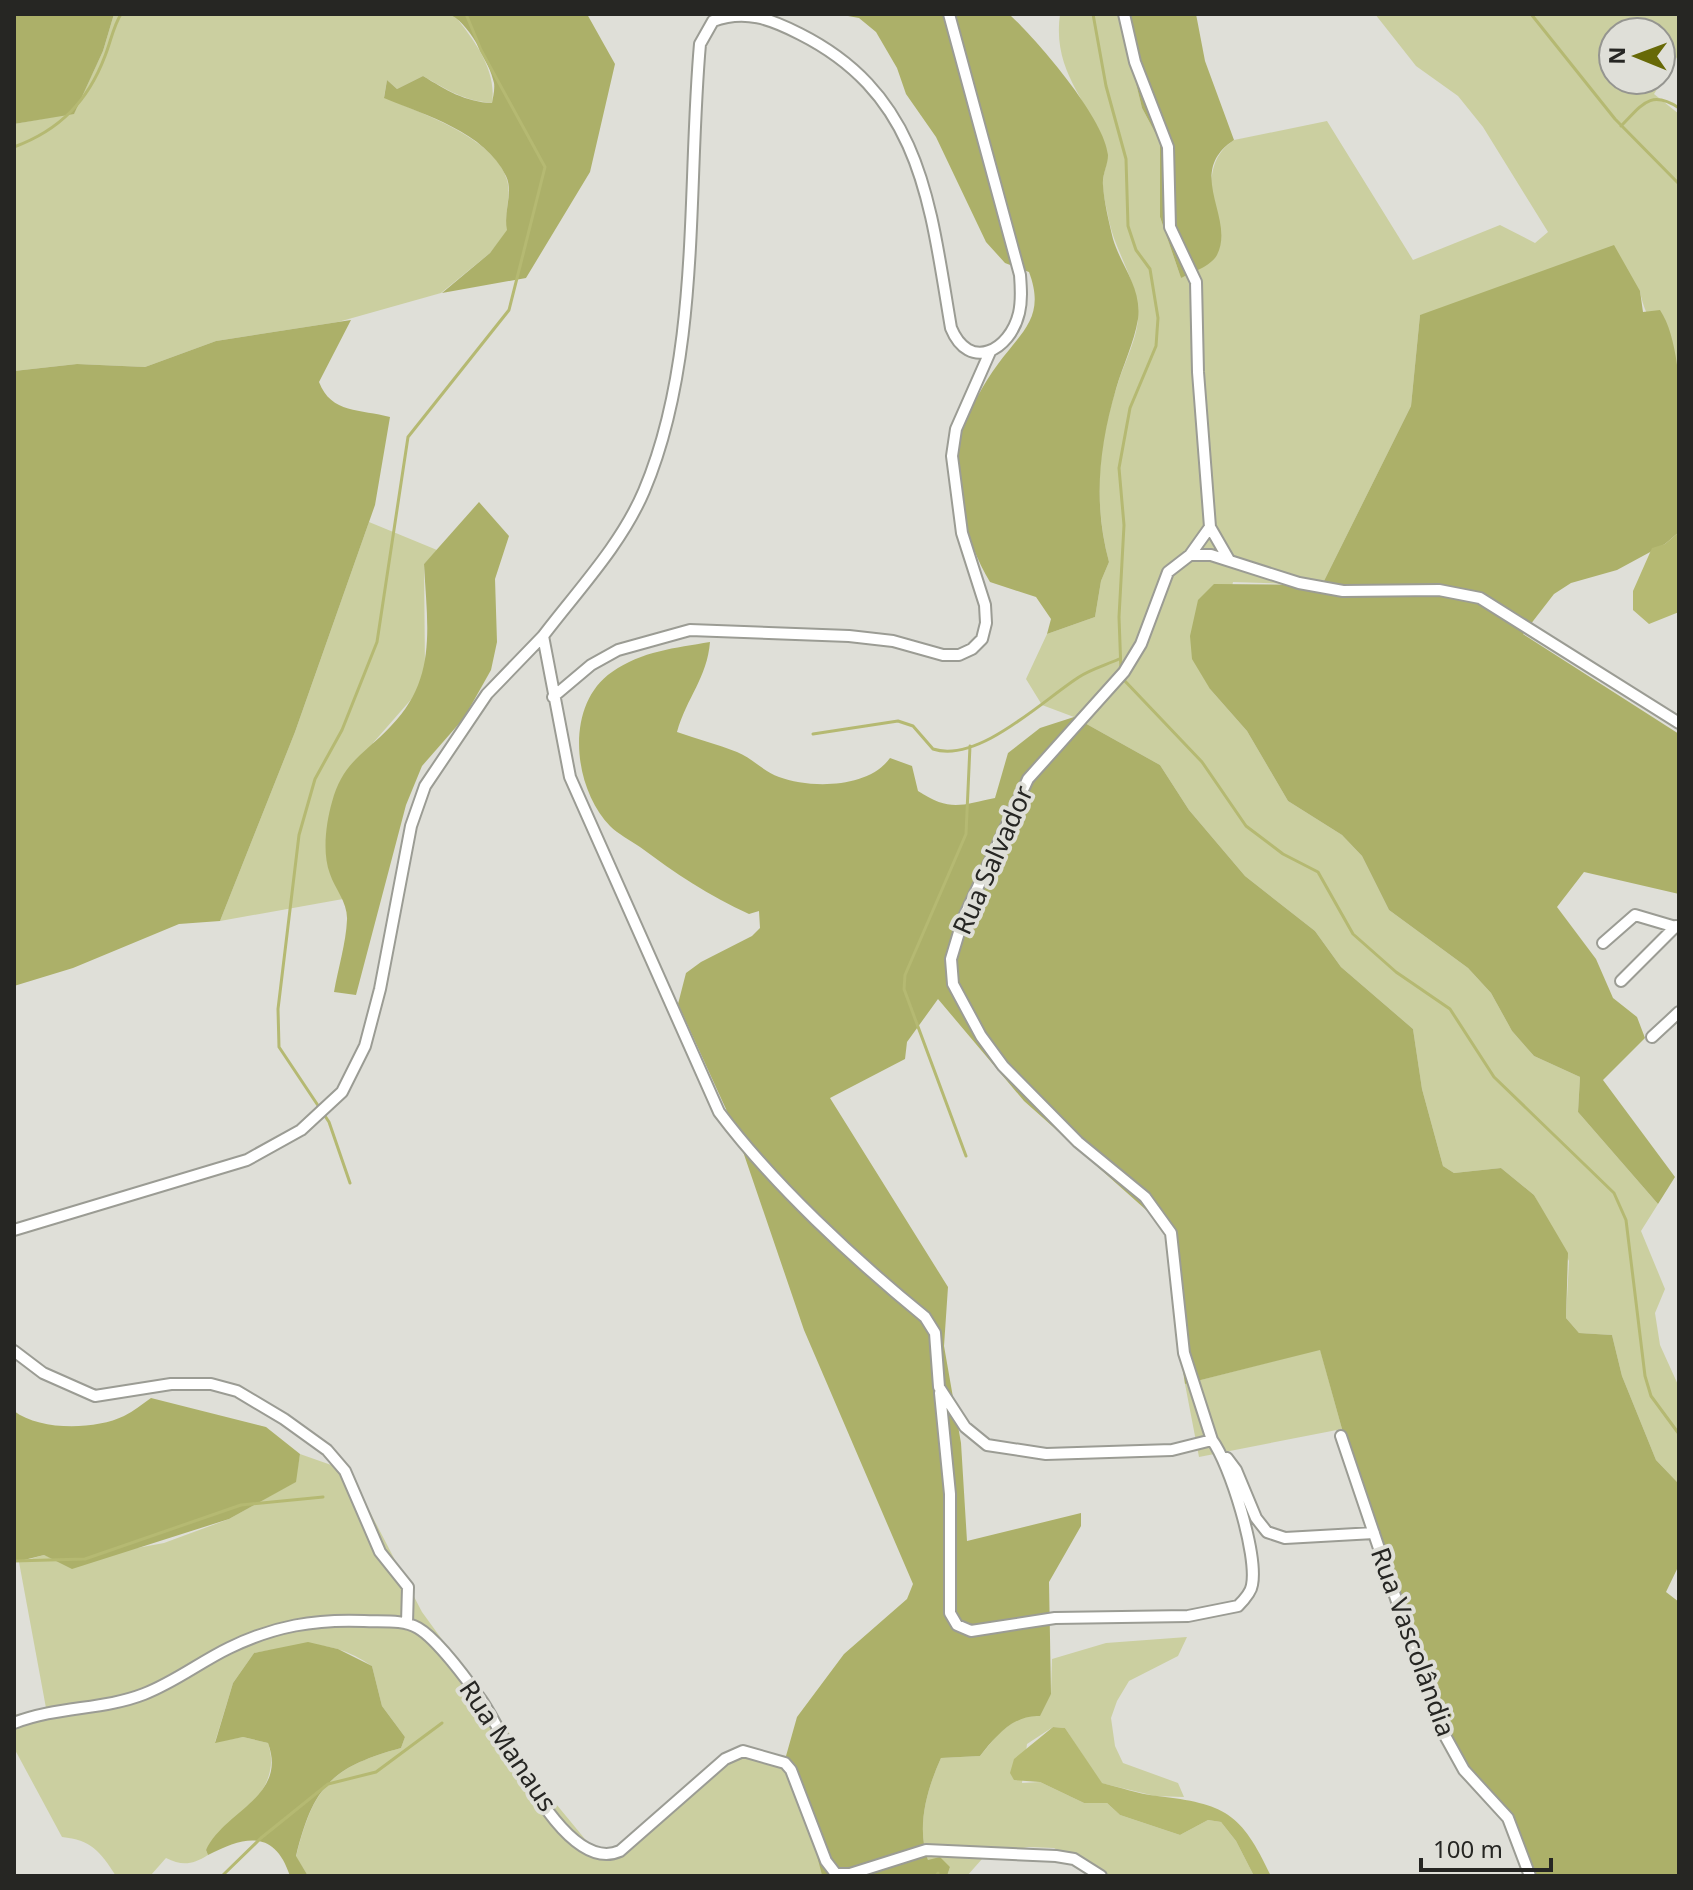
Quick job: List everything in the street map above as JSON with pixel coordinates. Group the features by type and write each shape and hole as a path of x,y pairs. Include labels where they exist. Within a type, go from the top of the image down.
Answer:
{"street":[{"path":"553,697 591,665 618,650 690,630 849,636 893,641 943,655 959,655 972,649 982,639 986,623 985,605 962,533 952,456 956,429 990,352 1011,333 1019,315 1022,293 987,146 949,14"},
{"path":"1124,14 1135,62 1168,147 1170,227 1196,282 1198,372 1210,527 1229,560"},
{"path":"14,1230 247,1160 301,1130 342,1092 365,1046 380,989 411,826 425,786 487,694 543,636 624,528 643,493 660,447 674,396 683,338 700,44 713,21 739,15 777,22 836,54 881,97 906,136 928,195 951,328 956,341 974,353 990,352"},
{"name":"Rua Salvador","path":"1210,527 1190,555 1168,572 1141,644 1107,692 1022,789 1005,834 967,908 950,971 957,997 1003,1066 1066,1131 1126,1179 1160,1214 1171,1233 1184,1353 1212,1440 1236,1470 1256,1518 1267,1532 1285,1538 1374,1533"},
{"path":"1190,555 1229,560 1299,583 1343,591 1439,590 1495,605 1679,723"},
{"path":"543,636 570,777 719,1112 740,1140 925,1317 935,1333 950,1494 950,1613 957,1625 971,1631 1066,1617 1188,1616 1238,1606 1252,1586 1251,1571 1245,1529 1222,1453"},
{"path":"1603,943 1635,915 1677,927"},
{"path":"1621,981 1677,927"},
{"path":"1652,1037 1679,1012"},
{"path":"14,1351 43,1373 95,1396 171,1384 211,1384 237,1391 284,1419 327,1450 345,1471 380,1552 408,1587 407,1623 323,1620 287,1625 229,1648 143,1694 58,1709 14,1723"},
{"path":"939,1387 965,1427 987,1445 1020,1452 1172,1450 1212,1440"},
{"name":"Rua Vascolândia","path":"1341,1436 1438,1723 1464,1770 1508,1818 1530,1876"},
{"name":"Rua Manaus","path":"407,1623 428,1636 480,1699 533,1791 575,1839 594,1853 612,1855 620,1851 725,1759 743,1751 777,1759 791,1770 826,1861 836,1874 850,1874 926,1850 1056,1856 1074,1859 1101,1876"}],"shaded area":[{"path":"14,14 114,14 103,51 74,114 14,124"},
{"path":"114,14 455,16 477,46 488,68 492,103 465,97 423,76 397,89 387,80 384,97 455,129 488,152 500,165 507,180 508,230 490,253 441,293 338,322 216,341 145,367 77,364 14,371 14,124 74,113 103,51"},
{"path":"448,14 587,14 615,64 590,172 526,278 442,293 490,253 507,230 509,189 506,176 496,161 469,136 384,98 387,80 397,89 423,76 464,98 492,103 494,83 483,54 463,24"},
{"path":"837,14 1011,16 1068,81 1104,140 1108,155 1103,181 1107,212 1113,239 1137,297 1138,319 1105,432 1100,497 1109,562 1101,581 1095,617 1047,634 1051,619 1036,597 990,582 973,548 957,487 957,447 962,429 983,387 1029,322 1035,301 1034,288 1029,272 1005,263 986,242 936,137 906,94 897,68 876,32 859,18"},
{"path":"1060,14 1119,14 1142,108 1160,142 1160,217 1181,278 1220,231 1212,181 1217,159 1224,149 1234,140 1327,121 1413,260 1500,225 1535,243 1548,232 1483,127 1458,96 1416,66 1375,14 1679,14 1677,57 1677,16 1597,16 1597,96 1656,96 1679,114 1679,378 1647,314 1640,291 1420,315 1411,406 1322,585 1233,582 1210,689 1247,731 1288,801 1342,835 1362,856 1389,910 1468,968 1491,993 1512,1031 1534,1056 1580,1077 1578,1112 1658,1204 1641,1231 1665,1289 1655,1313 1660,1345 1679,1387 1679,1484 1656,1460 1622,1376 1612,1335 1579,1333 1566,1318 1569,1261 1534,1195 1501,1168 1454,1173 1443,1166 1422,1089 1413,1029 1341,967 1315,931 1245,876 1189,810 1160,765 1074,717 1042,705 1026,679 1047,634 1095,617 1101,581 1109,562 1101,517 1102,449 1111,405 1138,321 1134,288 1112,233 1104,198 1106,149 1061,53"},
{"path":"1119,14 1196,14 1205,61 1234,140 1220,153 1213,167 1214,196 1221,226 1217,255 1205,266 1181,278 1160,217 1160,142 1142,108"},
{"path":"1614,245 1640,291 1643,312 1660,310 1676,356 1681,417 1679,532 1665,544 1617,570 1571,583 1554,594 1523,634 1679,734 1679,894 1584,872 1557,907 1596,959 1613,998 1637,1017 1645,1038 1603,1080 1675,1177 1658,1204 1578,1112 1580,1077 1534,1056 1512,1031 1491,993 1468,968 1389,910 1362,856 1342,835 1288,801 1247,731 1210,689 1192,659 1190,636 1198,600 1214,584 1322,585 1411,406 1420,315"},
{"path":"351,320 319,382 324,392 339,405 390,417 375,505 295,732 220,921 179,924 73,968 14,986 14,371 77,364 145,367 216,341"},
{"path":"479,502 509,536 495,579 497,642 491,670 464,718 422,766 406,805 356,995 334,992 347,920 326,857 332,802 349,767 391,726 416,689 426,650 424,564"},
{"path":"369,522 437,550 424,564 425,672 415,695 373,743 343,899 220,921 295,732"},
{"path":"1679,532 1679,612 1649,624 1633,610 1633,591 1652,548 1665,544"},
{"path":"710,642 701,677 677,732 737,752 774,775 792,781 823,784 854,780 881,768 890,758 912,766 918,791 929,798 947,804 973,803 995,798 1008,753 1040,728 1074,717 1160,765 1189,810 1245,876 1315,931 1341,967 1413,1029 1422,1089 1443,1166 1454,1173 1501,1168 1534,1195 1568,1253 1566,1318 1579,1333 1612,1335 1622,1376 1656,1460 1679,1484 1679,1565 1666,1592 1679,1602 1679,1876 1531,1876 1512,1818 1469,1773 1445,1731 1342,1429 1320,1350 1185,1384 1172,1299 1173,1234 1024,1101 938,999 907,1042 905,1059 830,1098 948,1287 944,1346 961,1443 967,1541 1081,1513 1081,1526 1049,1582 1051,1694 1040,1716 1014,1723 999,1734 980,1756 941,1758 936,1770 925,1808 923,1834 928,1860 940,1857 950,1867 947,1876 822,1875 803,1802 786,1756 797,1717 844,1654 907,1599 913,1584 804,1330 736,1131 678,1004 686,973 752,936 760,928 759,911 749,914 720,900 613,829 597,810 588,791 579,747 586,705 597,687 612,672 647,655"},
{"path":"1320,1349 1342,1429 1199,1457 1185,1384"},
{"path":"151,1398 266,1427 300,1454 296,1482 229,1519 72,1569 44,1555 16,1562 14,1571 14,1411 38,1422 83,1426 112,1421"},
{"path":"300,1454 334,1466 358,1489 422,1612 507,1729 533,1776 594,1850 621,1857 734,1751 786,1756 824,1876 308,1876 296,1857 318,1797 341,1772 377,1755 401,1748 405,1737 382,1706 372,1666 341,1650 314,1645 254,1653 233,1683 215,1742 243,1737 268,1743 271,1760 269,1775 254,1802 206,1850 208,1855 187,1863 166,1858 151,1875 116,1876 94,1848 62,1837 14,1748 14,1715 46,1708 19,1562 44,1555 61,1562 164,1543 229,1519 295,1482"},
{"path":"1187,1637 1178,1656 1129,1681 1111,1718 1115,1746 1123,1763 1178,1783 1184,1797 1155,1796 1101,1783 1065,1728 1053,1727 1027,1744 1022,1783 1040,1782 1084,1803 1107,1803 1120,1815 1180,1835 1208,1820 1221,1822 1236,1841 1254,1876 1103,1876 1054,1848 1029,1847 996,1853 982,1859 967,1876 947,1876 950,1867 928,1860 923,1821 931,1782 941,1758 980,1756 999,1733 1051,1694 1052,1659 1106,1643"},
{"path":"308,1642 338,1649 372,1666 382,1706 405,1737 401,1748 357,1763 341,1772 318,1797 296,1856 308,1876 290,1876 276,1850 258,1841 235,1843 208,1855 206,1850 215,1836 262,1790 272,1762 268,1743 243,1737 215,1743 233,1683 254,1653"},
{"path":"1053,1727 1065,1728 1102,1783 1143,1794 1199,1803 1228,1815 1250,1838 1271,1876 1254,1876 1236,1841 1221,1822 1208,1820 1180,1835 1120,1815 1107,1803 1084,1803 1040,1782 1014,1780 1010,1773 1014,1759"}],"waterway":[{"path":"14,147 59,123 81,100 98,72 121,14"},
{"path":"350,1183 329,1122 279,1047 278,1009 299,835 315,779 342,730 377,642 408,437 509,310 545,167 481,50 466,14"},
{"path":"1093,14 1106,86 1126,159 1128,226 1136,250 1150,269 1158,318 1156,346 1130,408 1119,468 1124,525 1119,617 1121,671"},
{"path":"1531,14 1615,119 1679,184"},
{"path":"1621,126 1641,106 1653,100 1669,102 1679,108"},
{"path":"813,734 898,721 913,726 933,749 951,751 970,747 1009,727 1084,674 1119,659"},
{"path":"1123,679 1202,762 1246,826 1283,854 1318,872 1353,934 1396,972 1450,1009 1494,1077 1614,1193 1626,1220 1645,1376 1651,1396 1679,1434"},
{"path":"966,1156 904,989 905,975 966,834 970,746"},
{"path":"14,1561 85,1559 241,1505 323,1497"},
{"path":"222,1876 261,1838 328,1784 376,1772 442,1723"}]}
